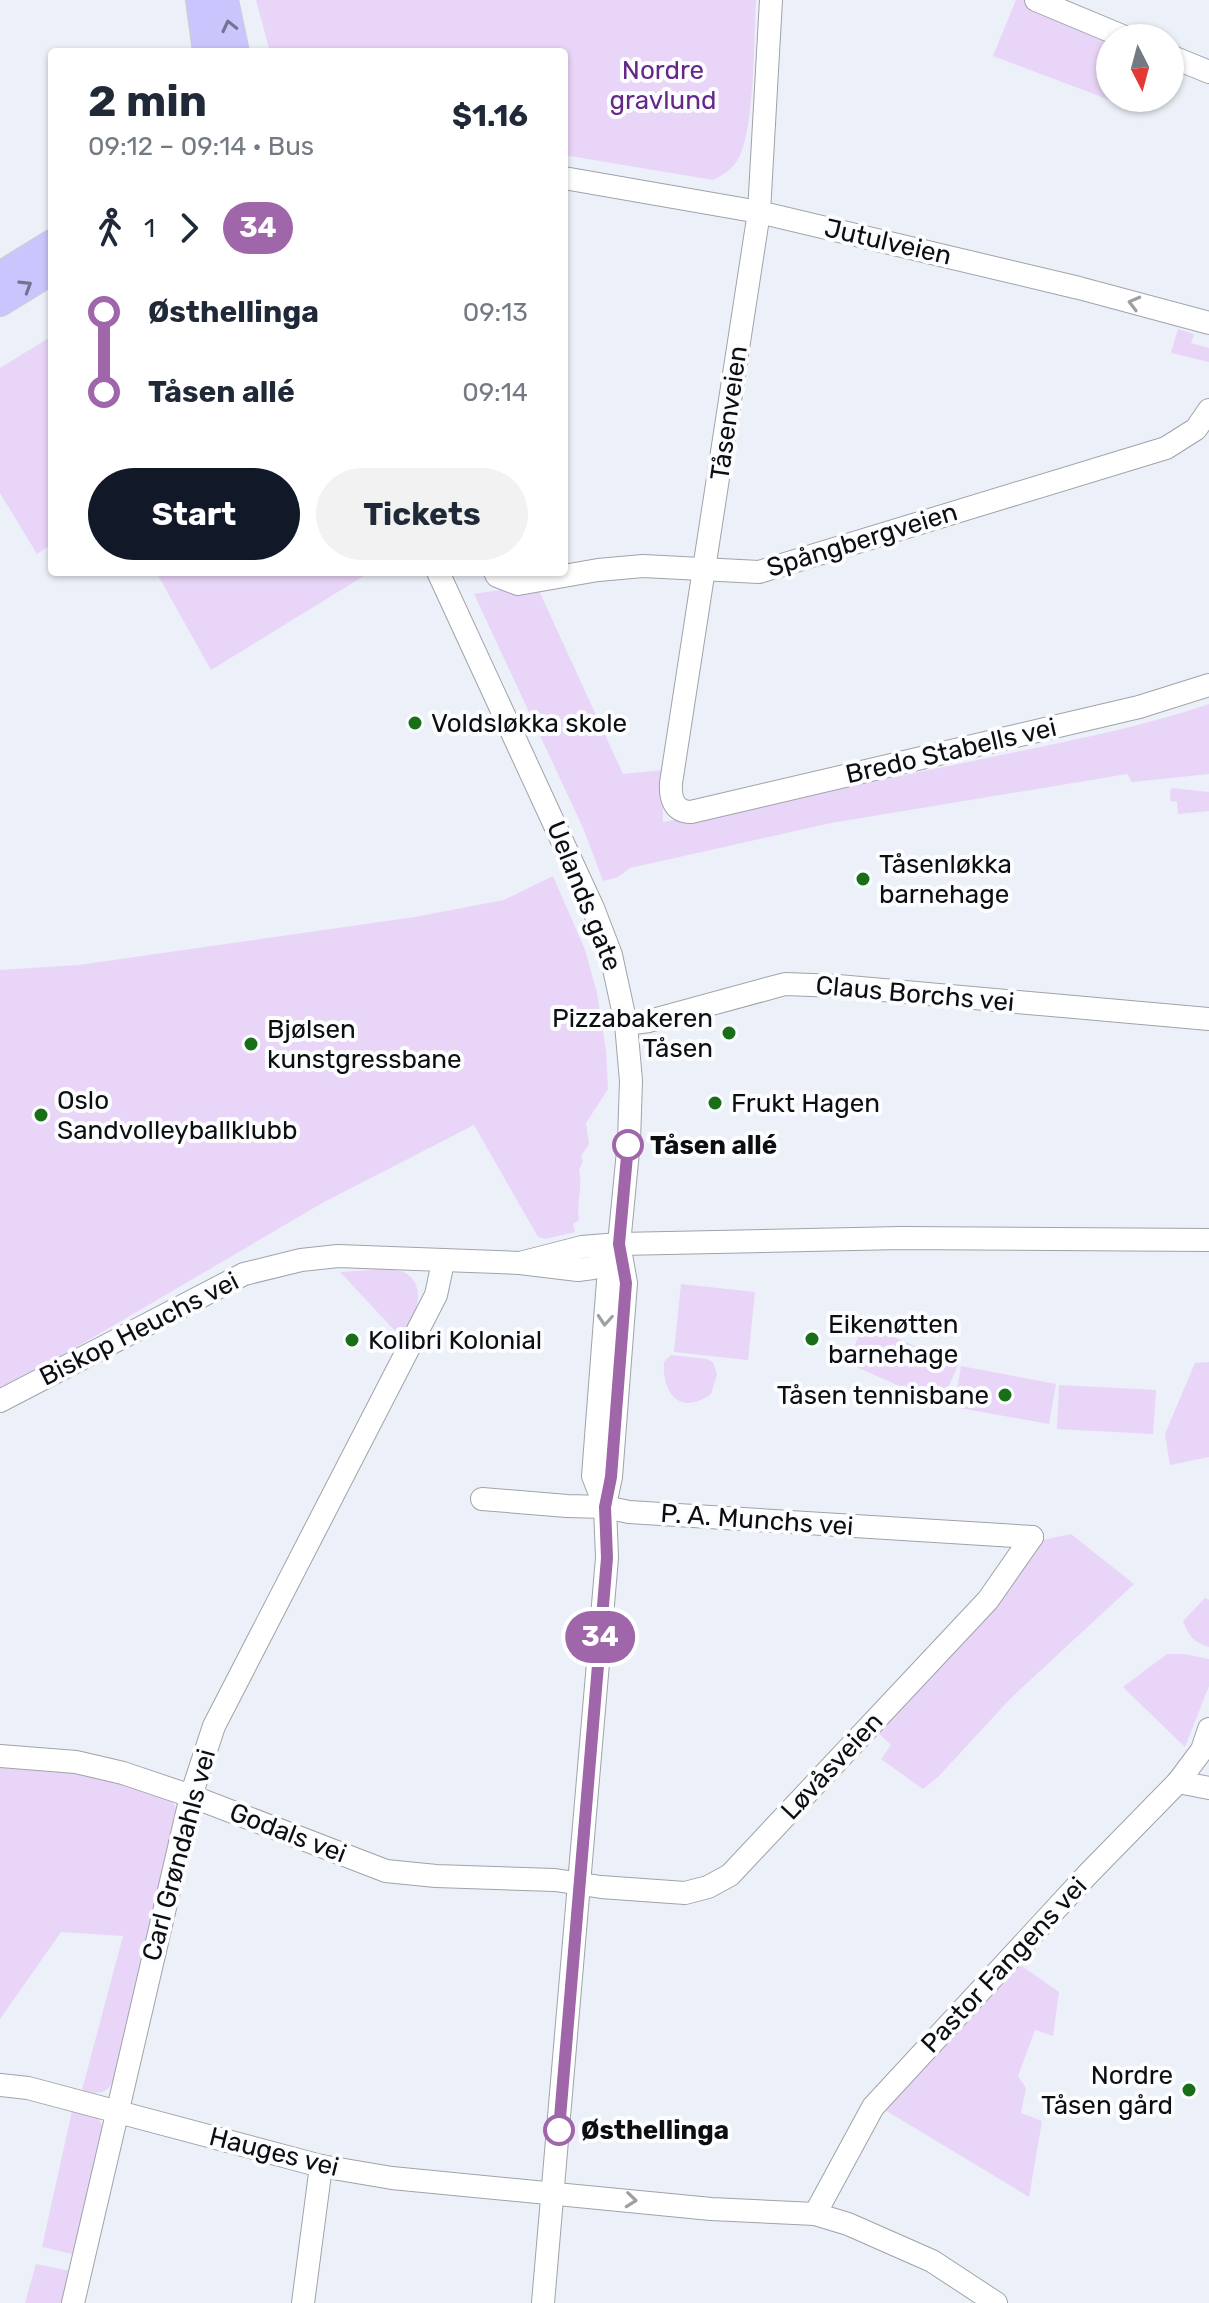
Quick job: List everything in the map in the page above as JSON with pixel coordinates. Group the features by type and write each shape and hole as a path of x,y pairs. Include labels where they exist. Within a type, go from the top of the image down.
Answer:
{"main road":[{"path":"200,0 206,48"},
{"path":"224,0 234,48"},
{"path":"0,276 48,246"},
{"path":"0,302 48,272"}],"street":[{"name":"Tåsenveien","path":"691,812 677,808 671,794 759,212 771,0"},
{"path":"1036,0 1096,25"},
{"path":"1184,62 1209,72"},
{"name":"Jutulveien","path":"568,179 759,212 1079,288 1209,323"},
{"name":"Spångbergveien","path":"568,575 643,566 705,571 767,570 1166,448 1196,429 1209,410"},
{"name":"Uelands gate","path":"440,576 593,908 611,955 626,1024 631,1096 619,1244"},
{"name":"Spångbergveien","path":"497,576 518,584 564,576"},
{"name":"Bredo Stabells vei","path":"691,812 1139,707 1209,685"},
{"name":"Claus Borchs vei","path":"626,1024 649,1021 785,984 1209,1019"},
{"path":"543,2303 607,1558 605,1507 611,1477 626,1283 619,1244 901,1238 1209,1240"},
{"name":"Biskop Heuchs vei","path":"0,1401 244,1274 301,1260 338,1256 520,1263 578,1270 593,1268 619,1244"},
{"name":"Carl Grøndahls vei","path":"73,2303 191,1796 214,1726 436,1295 443,1262"},
{"name":"P. A. Munchs vei","path":"482,1499 605,1507 629,1512 1032,1537"},
{"name":"Løvåsveien","path":"580,1884 685,1893 708,1887 730,1875 988,1600 1032,1537"},
{"name":"Pastor Fangens vei","path":"815,2214 873,2107 1089,1873 1178,1782 1202,1750 1209,1729"},
{"name":"Godals vei","path":"0,1756 76,1762 123,1773 386,1871 580,1884"},
{"path":"1178,1782 1209,1788"},
{"name":"Hauges vei","path":"0,2085 28,2088 321,2166 392,2178 554,2192"},
{"path":"303,2303 321,2166"},
{"path":"554,2192 711,2209 815,2214 848,2224 932,2261 996,2303"}],"green space":[{"name":"Nordre gravlund","path":"256,0 756,0 750,108 743,148 732,167 713,180 568,156 568,48 269,48"},
{"path":"1016,0 1027,0 1096,32 1096,95 993,56"},
{"path":"1178,329 1194,334 1191,343 1209,348 1209,362 1171,353"},
{"path":"48,338 48,547 37,554 0,493 0,368"},
{"path":"158,576 364,576 211,670"},
{"path":"536,584 623,774 663,770 663,822 1062,742 1209,704 1209,774 1132,782 1127,774 831,823 630,868 618,877 603,881 584,830 474,594"},
{"path":"1171,788 1209,792 1209,811 1178,814 1177,802 1170,801"},
{"path":"553,876 585,950 597,993 606,1051 608,1089 586,1123 589,1144 581,1156 579,1220 573,1224 575,1232 545,1239 538,1237 474,1125 324,1202 0,1392 0,970 79,965 415,917 504,900"},
{"path":"385,1269 405,1273 412,1278 418,1295 410,1322 397,1333 340,1272"},
{"path":"681,1284 755,1292 748,1360 674,1352"},
{"path":"864,1324 958,1365 941,1404 847,1363"},
{"path":"671,1355 713,1362 717,1374 711,1394 690,1403 675,1398 666,1384 664,1373 664,1362"},
{"path":"1209,1362 1209,1457 1170,1465 1165,1434 1195,1363"},
{"name":"Tåsen tennisbane","path":"961,1366 1056,1384 1049,1424 954,1407"},
{"path":"1059,1385 1156,1390 1153,1434 1057,1429"},
{"path":"1071,1534 1134,1584 1011,1698 938,1777 923,1789 881,1759 891,1745 876,1731 1038,1541"},
{"path":"1205,1598 1209,1600 1209,1647 1192,1638 1183,1621"},
{"path":"1167,1654 1209,1659 1209,1686 1185,1747 1123,1687"},
{"path":"0,1765 62,1768 168,1796 179,1812 116,2076 103,2092 82,2090 123,1936 61,1932 0,2019"},
{"path":"1019,1964 1059,1992 1053,2036 1035,2030 1018,2076 1026,2088 1021,2113 1042,2121 1029,2197 885,2110"},
{"path":"72,2111 97,2116 104,2129 76,2255 42,2247"},
{"path":"36,2264 75,2272 67,2303 25,2303"}],"bus line":[{"name":"34","path":"559,2130 607,1558 605,1507 611,1477 626,1283 619,1244 628,1145"}],"place":[{"name":"Voldsløkka skole","path":"415,723"},
{"name":"Tåsenløkka barnehage","path":"863,879"},
{"name":"Pizzabakeren Tåsen","path":"729,1033"},
{"name":"Bjølsen kunstgressbane","path":"251,1044"},
{"name":"Frukt Hagen","path":"715,1103"},
{"name":"Oslo Sandvolleyballklubb","path":"41,1115"},
{"name":"Tåsen allé","path":"628,1145"},
{"name":"Eikenøtten barnehage","path":"812,1339"},
{"name":"Kolibri Kolonial","path":"352,1340"},
{"name":"Tåsen tennisbane","path":"1005,1395"},
{"name":"Nordre Tåsen gård","path":"1189,2090"},
{"name":"Østhellinga","path":"559,2130"}]}
